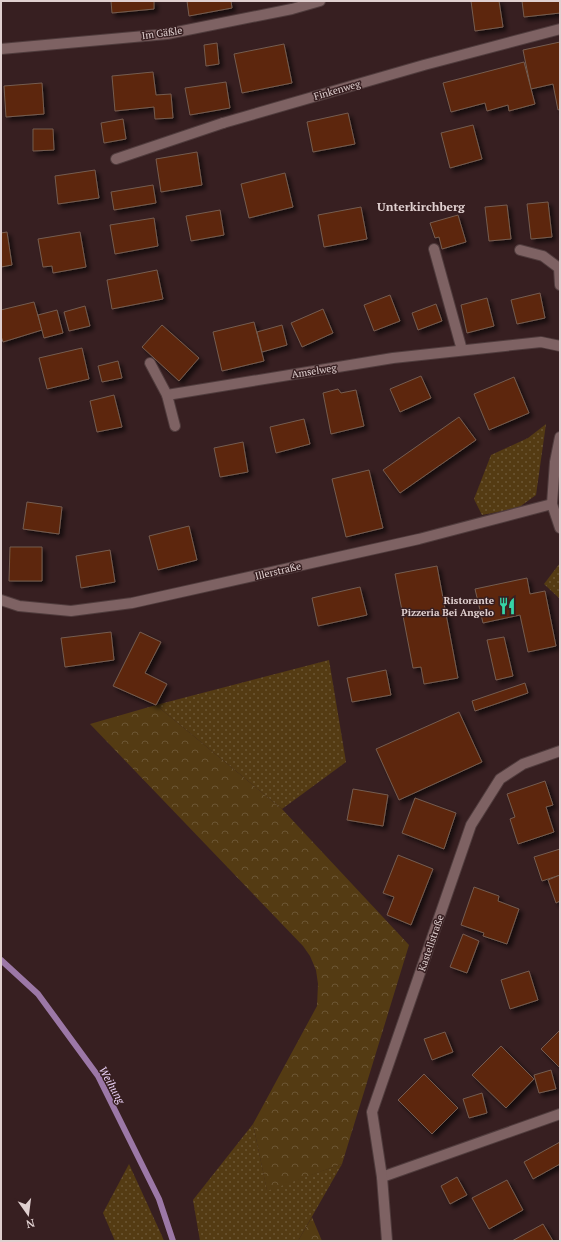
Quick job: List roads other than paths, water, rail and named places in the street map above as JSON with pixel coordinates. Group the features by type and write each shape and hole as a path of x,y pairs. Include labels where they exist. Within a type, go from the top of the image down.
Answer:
{"street":[{"name":"Im Gäßle","path":"1,49 167,34 292,9 320,1"},
{"name":"Finkenweg","path":"116,159 222,123 424,65 560,29"},
{"path":"434,249 462,350"},
{"path":"520,250 543,256 559,268 560,285"},
{"name":"Amselweg","path":"167,395 393,358 541,342 560,346"},
{"path":"150,363 167,395 175,426"},
{"path":"560,437 554,462 552,504 560,528"},
{"name":"Illerstraße","path":"1,600 19,606 71,611 132,602 418,539 552,504"},
{"name":"Kastellstraße","path":"387,1241 382,1177 372,1112 472,825 500,779 523,764 560,751"},
{"path":"382,1177 560,1114"}],"waterway":[{"name":"Weihung","path":"1,960 38,994 98,1076 159,1199 173,1241"}],"place":[{"name":"Ristorante Pizzeria Bei Angelo","path":"507,606"}],"district":[{"name":"Unterkirchberg","path":"421,206"}]}
